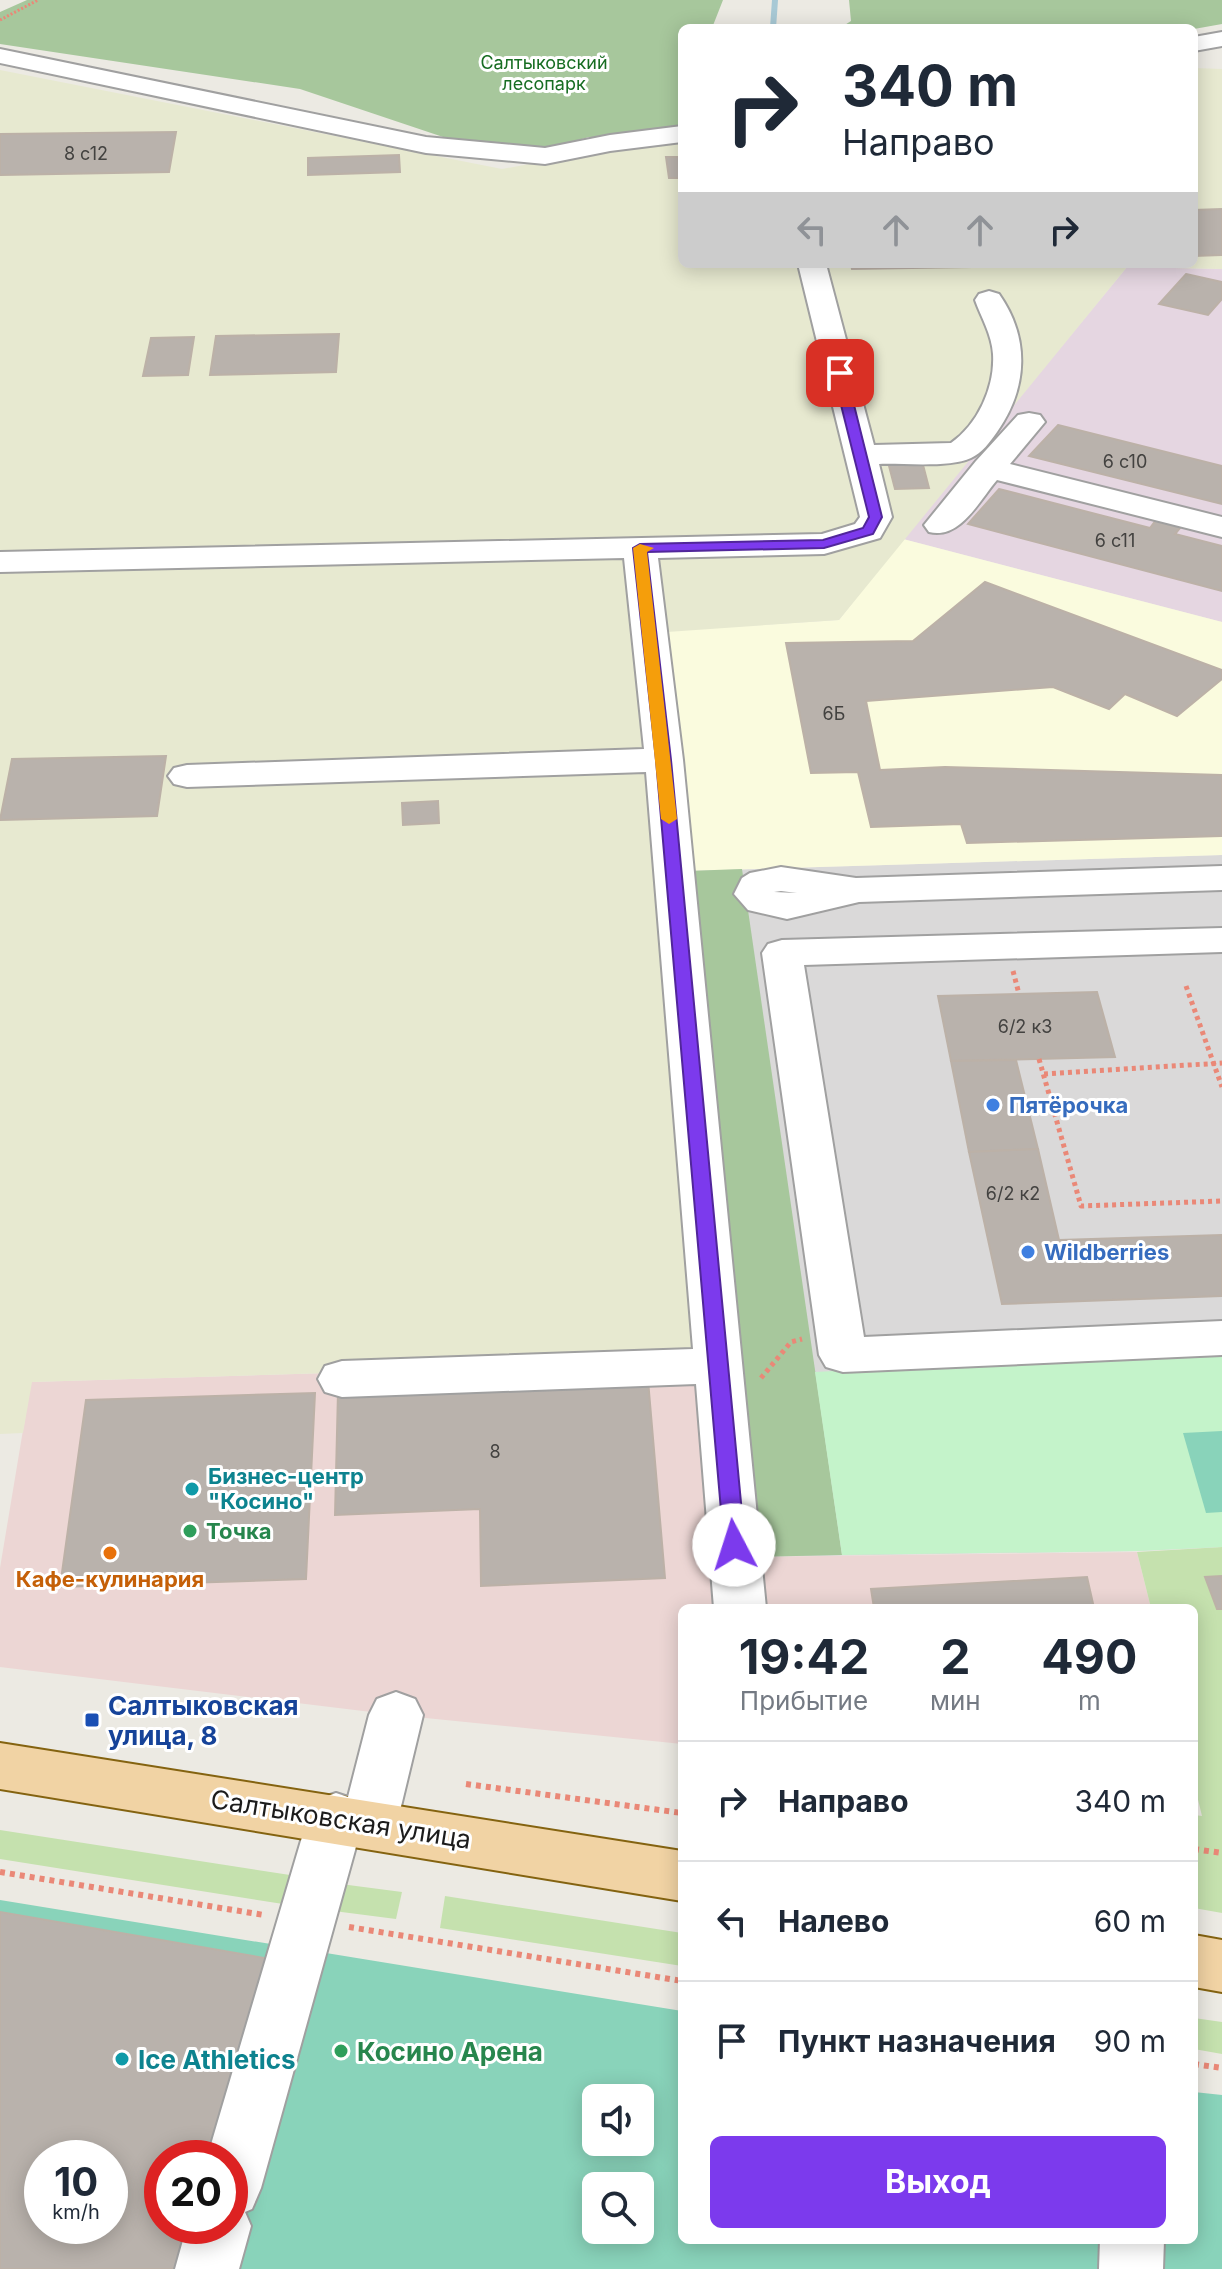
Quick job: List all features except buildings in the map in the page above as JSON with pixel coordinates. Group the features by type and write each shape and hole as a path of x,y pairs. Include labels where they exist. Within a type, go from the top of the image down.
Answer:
{"main road":[{"name":"Салтыковская улица","path":"0,1766 352,1820 678,1875"},
{"path":"1198,1962 1222,1966"}],"street":[{"path":"1198,43 1222,39"},
{"path":"0,56 426,145 545,156 610,143 678,135"},
{"path":"0,562 824,544 868,531 876,517 813,268"},
{"path":"860,455 959,452 972,443 999,407 1008,354 989,300"},
{"path":"941,525 1029,422"},
{"path":"987,468 1222,527"},
{"path":"640,548 664,760 740,1604"},
{"path":"187,776 664,760"},
{"path":"856,890 1222,878"},
{"path":"1222,940 782,953 843,1355 1222,1338"},
{"path":"342,1379 719,1376"},
{"path":"246,2140 352,1820 396,1715"},
{"path":"207,2269 214,2244"},
{"path":"1131,2269 1132,2244"}],"path":[{"path":"0,20 38,0"},
{"path":"1186,986 1222,1087"},
{"path":"1039,1059 1081,1206 1222,1201"},
{"path":"1044,1074 1222,1063"},
{"path":"719,1376 755,1385 791,1342 811,1336 840,1335"},
{"path":"466,1784 678,1812"},
{"path":"1198,1850 1222,1853"},
{"path":"1198,2065 1222,2068"}],"shaded area":[{"path":"1198,68 1222,69 1222,269 1174,268 1198,268"},
{"path":"0,70 502,169 678,137 678,268 1126,268 839,620 667,632 730,1361 32,1382 23,1433 0,1434"},
{"path":"1126,268 1222,269 1222,622 903,539"},
{"path":"903,539 1222,622 1222,855 687,871 667,631 839,620"},
{"path":"1222,855 1222,1547 752,1557 687,871"},
{"path":"730,1361 752,1557 1137,1552 1150,1604 678,1604 678,1744 396,1715 0,1667 0,1568 31,1382"}],"green space":[{"name":"Салтыковский лесопарк","path":"27,0 723,0 714,24 678,24 678,128 622,139 589,137 550,148 458,142 300,89 0,44 0,12"},
{"path":"849,0 1222,0 1222,24 1198,28 1198,24 846,24 851,21"},
{"path":"742,869 842,1555 752,1557 687,871"},
{"path":"1222,1351 1222,1547 842,1555 815,1372"},
{"path":"1222,1431 1222,1512 1206,1513 1183,1433"},
{"path":"1222,1547 1222,1913 1198,1909 1198,1816 1202,1816 1198,1800 1198,1604 1150,1604 1137,1552"},
{"path":"0,1830 290,1875 283,1904 0,1859"},
{"path":"333,1883 402,1892 396,1919 326,1910"},
{"path":"445,1896 678,1932 678,1965 440,1928"},
{"name":"Косино Арена","path":"0,1900 678,2010 678,2244 1198,2244 1198,2092 1222,2095 1222,2269 0,2269"},
{"path":"1198,2019 1222,2022 1222,2054 1198,2050"}],"waterway":[{"path":"773,24 775,0"}],"slow traffic":[{"path":"647,548 640,548 669,819"}],"place":[{"name":"Пятёрочка","path":"993,1105"},
{"name":"Wildberries","path":"1028,1252"},
{"name":"Бизнес-центр \"Косино\"","path":"192,1489"},
{"name":"Точка","path":"190,1531"},
{"name":"Кафе-кулинария","path":"110,1553"},
{"name":"Салтыковская улица, 8","path":"92,1720"},
{"name":"Косино Арена","path":"341,2051"},
{"name":"Ice Athletics","path":"122,2059"}],"route":[{"path":"734,1545 664,760 640,548 824,544 868,531 876,517 840,373"}]}
